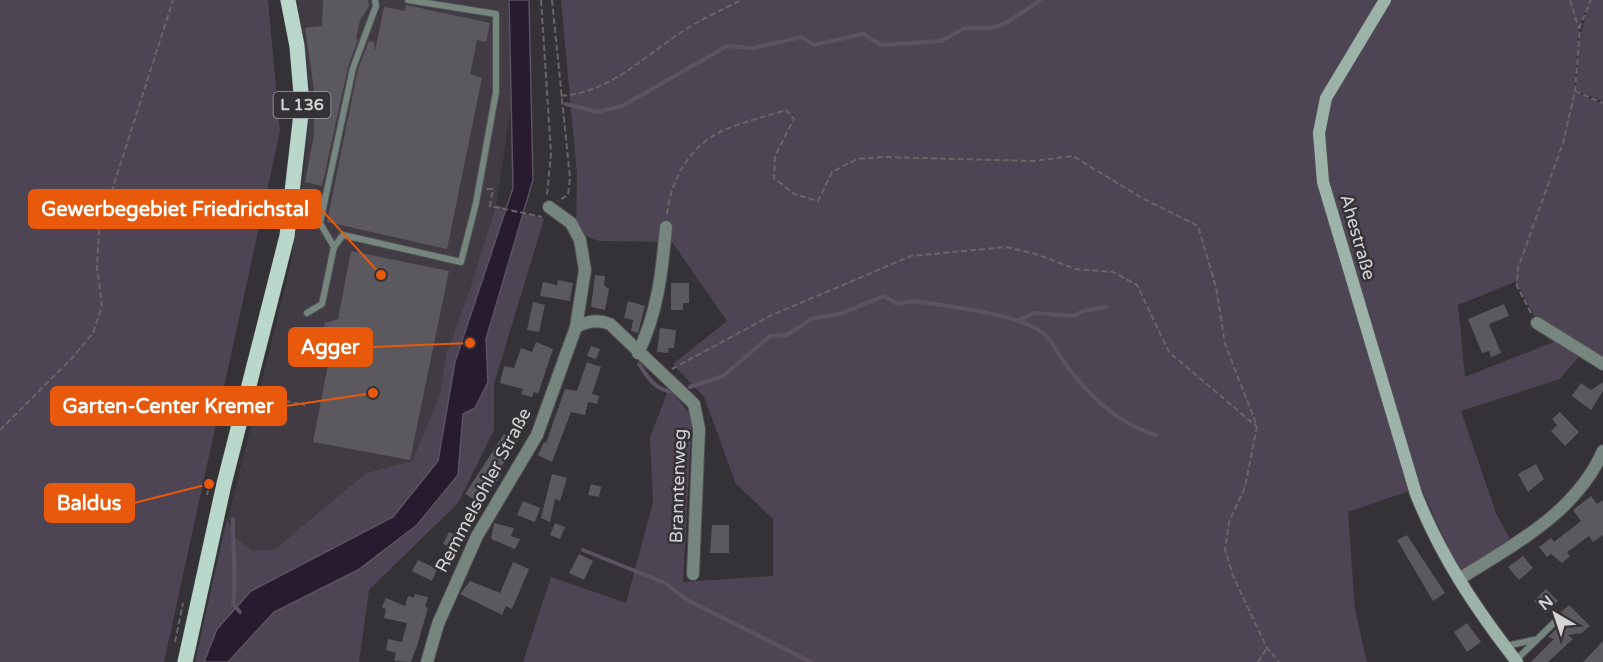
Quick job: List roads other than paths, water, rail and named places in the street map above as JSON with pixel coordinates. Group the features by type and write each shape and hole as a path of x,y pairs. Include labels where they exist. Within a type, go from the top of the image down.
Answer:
{"main road":[{"name":"L 136","path":"185,662 224,484 287,236 302,105 297,46 288,0"},
{"name":"Ahestraße","path":"1386,0 1326,98 1319,133 1323,183 1416,494 1434,538 1459,579 1516,661"}],"street":[{"name":"Remmelsohler Straße","path":"427,662 438,624 473,546 537,435 576,327 585,270 580,240 571,223 549,207"},
{"path":"638,352 647,334 660,292 666,227"},
{"name":"Branntenweg","path":"576,327 589,321 610,324 694,404 699,429 693,574"},
{"path":"1537,323 1603,364"},
{"path":"1459,579 1541,528 1599,468 1603,451"}],"lane":[{"path":"334,247 320,223 353,68 376,6 375,0"},
{"path":"307,314 322,304 334,247 343,236 461,262 476,203 496,92 496,14 408,0"},
{"path":"1516,661 1560,617"},
{"path":"1505,646 1536,640"}],"waterway":[{"path":"566,104 597,112 622,106 727,46 753,48 802,37 813,45 863,34 881,45 941,41 965,28 990,28 1004,24 1041,0"},
{"path":"690,387 723,376 770,336 787,335 813,318 840,314 884,296 897,304 915,301 963,308 1032,326 1047,337 1064,362 1095,399 1117,417 1156,435"},
{"path":"1017,321 1035,313 1074,316 1083,311 1106,307"},
{"path":"639,364 657,386 674,392"},
{"path":"233,519 235,583 233,604 240,612"},
{"path":"583,550 665,583 687,600 811,662"}],"place":[{"name":"Gewerbegebiet Friedrichstal","path":"381,275"},
{"name":"Agger","path":"470,343"},
{"name":"Garten-Center Kremer","path":"373,393"},
{"name":"Baldus","path":"209,484"}]}
